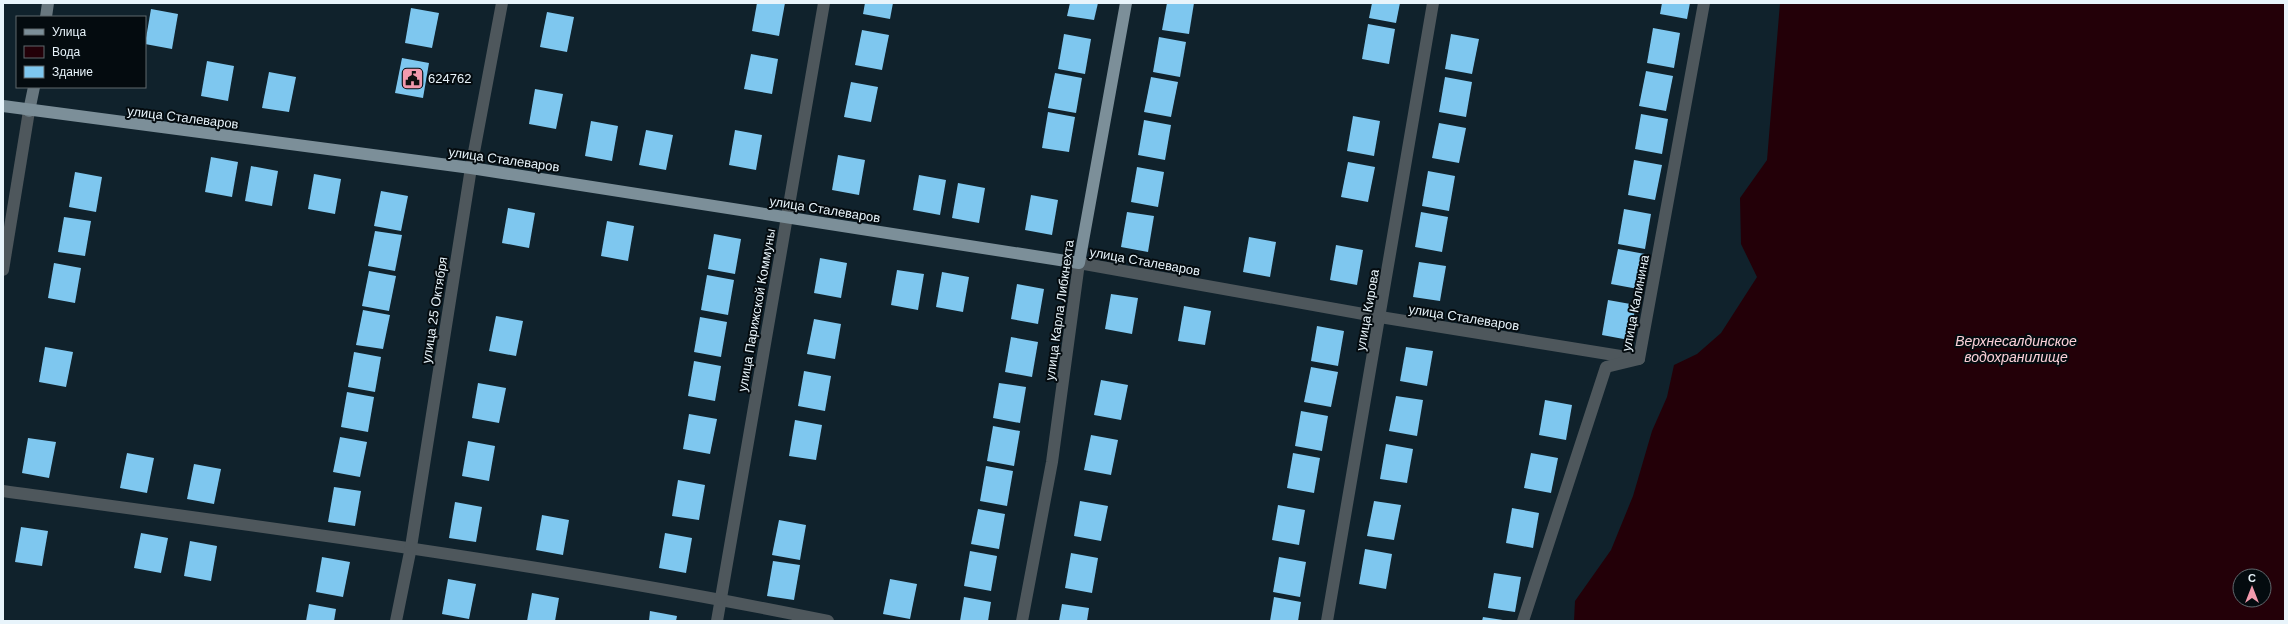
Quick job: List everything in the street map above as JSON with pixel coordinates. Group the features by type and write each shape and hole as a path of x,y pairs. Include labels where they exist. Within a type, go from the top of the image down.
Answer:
{"main road":[{"path":"46,16 48,3"},
{"name":"улица Карла Либкнехта","path":"1079,263 1126,3"},
{"path":"29,111 34,88"},
{"name":"улица Сталеваров","path":"3,106 29,111 471,168 1079,263"}],"street":[{"name":"улица 25 Октября","path":"396,621 410,547 471,168 502,3"},
{"name":"улица Парижской Коммуны","path":"717,621 824,3"},
{"name":"улица Кирова","path":"1326,621 1434,3"},
{"name":"улица Калинина","path":"1523,621 1606,367 1639,359 1704,3"},
{"path":"3,270 29,111"},
{"name":"улица Сталеваров","path":"1079,263 1380,317 1639,359"},
{"name":"улица Карла Либкнехта","path":"1022,621 1052,462 1079,263"},
{"path":"3,492 410,547 721,599 828,621"}],"water":[{"name":"Верхнесалдинское водохранилище","path":"1780,3 2285,3 2285,621 1574,621 1575,601 1611,550 1633,496 1652,431 1667,397 1674,365 1697,354 1721,333 1757,277 1741,244 1740,198 1767,160"}],"building":[{"path":"757,3 785,3 779,36 752,31"},
{"path":"865,3 893,3 890,19 863,14"},
{"path":"1070,3 1098,3 1094,20 1067,16"},
{"path":"1167,3 1194,3 1189,34 1162,30"},
{"path":"1372,3 1400,3 1396,23 1369,18"},
{"path":"1662,3 1690,3 1687,19 1660,14"},
{"path":"411,8 439,13 432,48 405,43"},
{"path":"151,9 178,14 172,49 146,44"},
{"path":"547,12 574,17 567,52 540,47"},
{"path":"1368,24 1395,29 1389,64 1362,59"},
{"path":"1653,28 1680,33 1674,68 1647,63"},
{"path":"862,30 889,35 882,70 855,65"},
{"path":"1064,34 1091,39 1085,74 1058,69"},
{"path":"1451,34 1479,39 1472,74 1445,69"},
{"path":"1159,37 1186,42 1180,77 1153,72"},
{"path":"751,54 778,59 772,94 744,89"},
{"name":"624762","path":"402,58 429,63 423,98 395,93"},
{"path":"207,61 234,66 228,101 201,96"},
{"path":"1646,71 1673,76 1666,111 1639,106"},
{"path":"269,72 296,77 289,112 262,108"},
{"path":"1055,73 1082,78 1076,113 1048,108"},
{"path":"1151,77 1178,82 1171,117 1144,112"},
{"path":"1445,77 1472,82 1466,117 1439,112"},
{"path":"851,82 878,87 871,122 844,117"},
{"path":"535,89 563,94 556,129 529,124"},
{"path":"1048,112 1075,117 1069,152 1042,148"},
{"path":"1641,114 1668,119 1662,154 1635,149"},
{"path":"1353,116 1380,121 1374,156 1347,151"},
{"path":"1144,120 1171,125 1165,160 1138,155"},
{"path":"591,121 618,126 612,161 585,156"},
{"path":"1439,123 1466,128 1459,163 1432,158"},
{"path":"646,130 673,135 666,170 639,165"},
{"path":"735,130 762,135 756,170 729,165"},
{"path":"838,155 865,160 859,195 832,190"},
{"path":"211,157 238,162 232,197 205,192"},
{"path":"1634,160 1662,165 1655,200 1628,195"},
{"path":"1348,162 1375,167 1368,202 1341,197"},
{"path":"251,166 278,171 272,206 245,201"},
{"path":"1137,167 1164,172 1158,207 1131,202"},
{"path":"1428,171 1455,176 1449,211 1422,206"},
{"path":"75,172 102,177 96,212 69,207"},
{"path":"314,174 341,179 335,214 308,209"},
{"path":"919,175 946,180 940,215 913,210"},
{"path":"958,183 985,188 979,223 952,218"},
{"path":"381,191 408,196 401,231 374,226"},
{"path":"1031,195 1058,200 1052,235 1025,230"},
{"path":"508,208 535,213 529,248 502,243"},
{"path":"1624,209 1651,214 1645,249 1618,244"},
{"path":"1127,212 1154,216 1148,252 1121,247"},
{"path":"1421,212 1448,217 1442,252 1415,247"},
{"path":"64,217 91,221 85,256 58,252"},
{"path":"607,221 634,226 628,261 601,256"},
{"path":"375,231 402,235 395,271 368,266"},
{"path":"714,234 741,239 735,274 708,269"},
{"path":"1249,237 1276,242 1270,277 1243,272"},
{"path":"1336,245 1363,250 1357,285 1330,280"},
{"path":"1618,249 1645,254 1638,289 1611,284"},
{"path":"820,258 847,263 841,298 814,293"},
{"path":"1419,262 1446,266 1440,301 1413,297"},
{"path":"54,263 81,268 75,303 48,298"},
{"path":"897,270 924,274 918,310 891,305"},
{"path":"369,271 396,276 389,311 362,306"},
{"path":"942,272 969,277 963,312 936,307"},
{"path":"707,275 734,280 728,315 701,310"},
{"path":"1017,284 1044,289 1038,324 1011,319"},
{"path":"1111,294 1138,298 1132,334 1105,329"},
{"path":"1608,300 1636,305 1629,340 1602,335"},
{"path":"1184,306 1211,311 1205,345 1178,341"},
{"path":"363,310 390,315 383,349 356,345"},
{"path":"496,316 523,321 516,356 489,351"},
{"path":"700,317 727,322 721,357 694,352"},
{"path":"814,319 841,324 835,359 807,354"},
{"path":"1317,326 1344,331 1338,366 1311,361"},
{"path":"1011,337 1038,342 1032,377 1005,372"},
{"path":"45,347 73,352 66,387 39,382"},
{"path":"1406,347 1433,351 1427,386 1400,381"},
{"path":"354,352 381,357 375,392 348,387"},
{"path":"694,361 721,366 715,401 688,396"},
{"path":"1311,367 1338,372 1331,407 1304,402"},
{"path":"804,371 831,376 825,411 798,406"},
{"path":"1101,380 1128,385 1121,420 1094,415"},
{"path":"478,383 506,388 499,423 472,418"},
{"path":"999,383 1026,387 1020,423 993,418"},
{"path":"347,392 374,397 368,432 341,427"},
{"path":"1396,396 1423,400 1417,436 1389,431"},
{"path":"1545,400 1572,405 1566,440 1539,435"},
{"path":"1301,411 1328,416 1322,451 1295,446"},
{"path":"689,414 717,419 710,454 683,449"},
{"path":"795,420 822,425 816,460 789,456"},
{"path":"993,426 1020,431 1014,466 987,461"},
{"path":"1091,435 1118,440 1111,475 1084,470"},
{"path":"340,437 367,442 360,477 333,472"},
{"path":"28,438 56,442 49,478 22,473"},
{"path":"468,441 495,446 489,481 462,476"},
{"path":"1386,444 1413,449 1407,483 1380,479"},
{"path":"127,453 154,458 147,493 120,488"},
{"path":"1293,453 1320,458 1314,493 1287,488"},
{"path":"1531,453 1558,458 1551,493 1524,488"},
{"path":"194,464 221,469 214,504 187,499"},
{"path":"986,466 1013,471 1007,506 980,501"},
{"path":"678,480 705,485 699,520 672,516"},
{"path":"334,487 361,491 355,526 328,522"},
{"path":"1080,501 1108,506 1101,541 1074,536"},
{"path":"1374,501 1401,505 1394,540 1367,536"},
{"path":"455,502 482,507 476,542 449,538"},
{"path":"1278,505 1305,510 1299,545 1272,540"},
{"path":"1512,508 1539,513 1533,548 1506,543"},
{"path":"978,509 1005,514 999,549 971,544"},
{"path":"542,515 569,520 563,555 536,550"},
{"path":"779,520 806,525 800,560 772,555"},
{"path":"21,527 48,531 42,566 15,562"},
{"path":"141,533 168,538 161,573 134,568"},
{"path":"665,533 692,538 686,573 659,568"},
{"path":"190,541 217,546 211,581 184,576"},
{"path":"1365,549 1392,554 1386,589 1359,584"},
{"path":"970,551 997,556 991,591 964,586"},
{"path":"1071,553 1098,558 1092,593 1065,588"},
{"path":"322,557 350,562 343,597 316,592"},
{"path":"1279,557 1306,562 1300,597 1273,592"},
{"path":"773,561 800,565 794,600 767,596"},
{"path":"1494,573 1521,577 1515,612 1488,608"},
{"path":"448,579 476,584 469,619 442,614"},
{"path":"890,579 917,584 910,619 883,614"},
{"path":"532,593 559,598 555,621 527,621"},
{"path":"964,597 991,602 988,621 960,621"},
{"path":"1274,597 1301,602 1298,621 1270,621"},
{"path":"309,604 336,609 334,621 306,621"},
{"path":"1062,604 1089,608 1087,621 1059,621"},
{"path":"650,611 677,616 676,621 649,621"},
{"path":"1483,617 1503,620 1503,621 1482,621"}],"place":[{"name":"624762","path":"412,78"}]}
